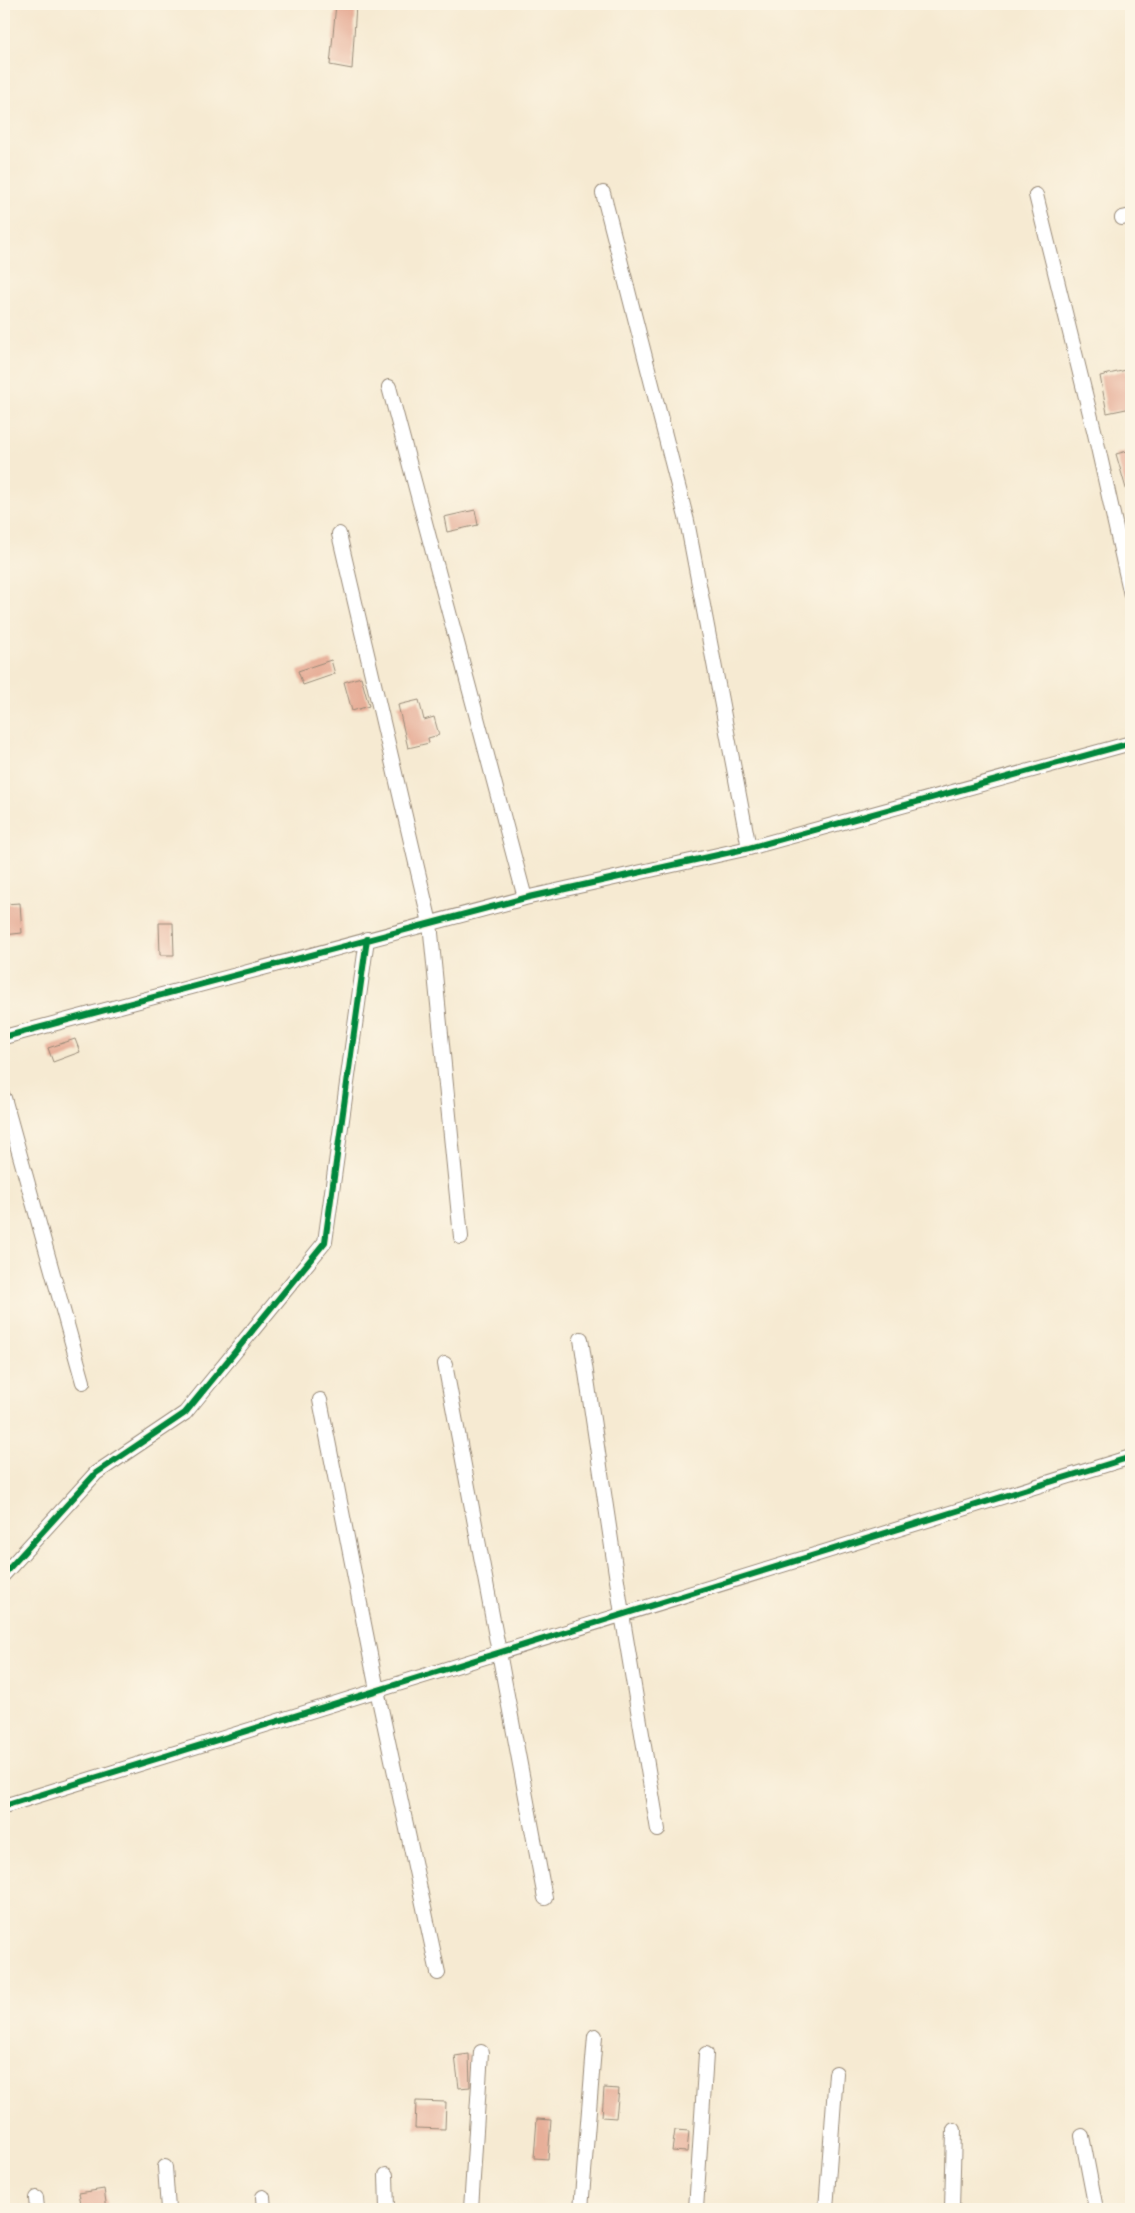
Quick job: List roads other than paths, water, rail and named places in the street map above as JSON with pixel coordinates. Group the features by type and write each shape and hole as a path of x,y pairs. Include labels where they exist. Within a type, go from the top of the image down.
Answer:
{"street":[{"path":"603,193 687,521 749,848"},
{"path":"1036,195 1095,434 1131,595"},
{"path":"389,386 525,898"},
{"path":"339,534 430,922 460,1237"},
{"path":"4,1037 430,922 525,898 749,848 1131,743"},
{"path":"4,1574 96,1473 185,1413 324,1242 367,939"},
{"path":"4,1098 83,1382"},
{"path":"581,1339 622,1614 658,1830"},
{"path":"445,1364 545,1898"},
{"path":"320,1400 377,1690 438,1973"},
{"path":"4,1806 1131,1458"},
{"path":"581,2209 595,2036"},
{"path":"471,2209 481,2052"},
{"path":"696,2209 706,2054"},
{"path":"826,2209 836,2073"},
{"path":"952,2209 954,2130"},
{"path":"1082,2136 1096,2209"},
{"path":"165,2166 168,2209"},
{"path":"386,2175 387,2209"}]}
